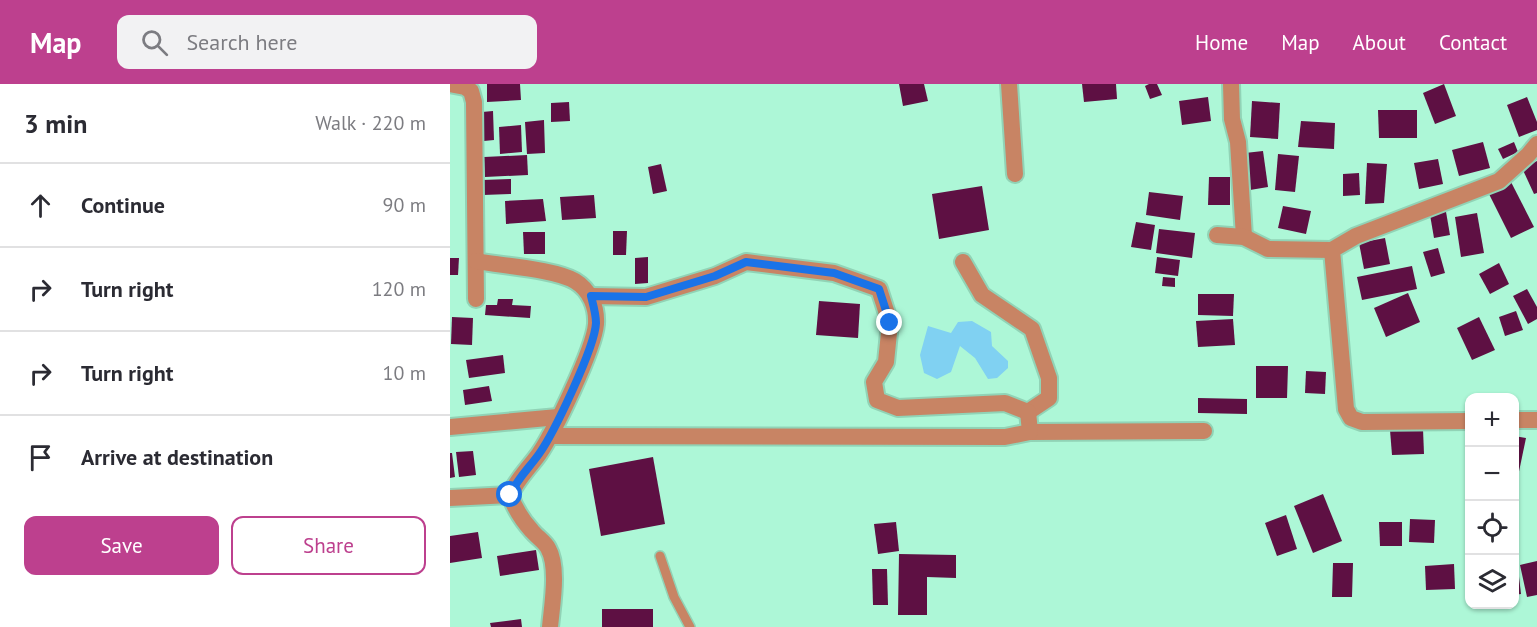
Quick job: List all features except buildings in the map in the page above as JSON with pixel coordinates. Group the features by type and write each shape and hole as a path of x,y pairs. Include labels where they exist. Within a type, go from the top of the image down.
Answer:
{"street":[{"path":"450,84 465,87 471,91 474,102 476,299"},
{"path":"1009,84 1015,174"},
{"path":"1231,84 1232,119 1238,142 1244,237"},
{"path":"1217,235 1244,237 1268,249 1332,250 1356,236 1499,181 1537,144"},
{"path":"1332,250 1346,409 1351,418 1362,422 1465,421"},
{"path":"476,261 553,273 576,281 591,296 596,323 592,343 550,436 539,455 515,484 510,495 515,510 548,547 553,563 550,627"},
{"path":"591,296 646,297 715,276 746,262 834,273 879,289 890,323 886,362 874,382 877,400 898,408 1005,404 1028,412"},
{"path":"963,262 982,295 1032,329 1049,378 1049,398 1028,412"},
{"path":"1028,412 1030,432"},
{"path":"450,427 558,417"},
{"path":"1519,420 1537,420"},
{"path":"550,436 1005,437 1030,432 1204,431"},
{"path":"450,498 510,495"}],"lane":[{"path":"660,556 674,597 690,627"}],"water":[{"path":"972,321 991,332 992,346 1008,361 1008,368 997,378 988,379 975,358 960,346 951,372 937,379 924,373 920,355 928,326 951,333 958,322"}],"route":[{"path":"510,495 515,484 539,455 550,436 592,343 596,323 591,296 646,297 715,276 746,262 834,273 879,289 890,323"}]}
